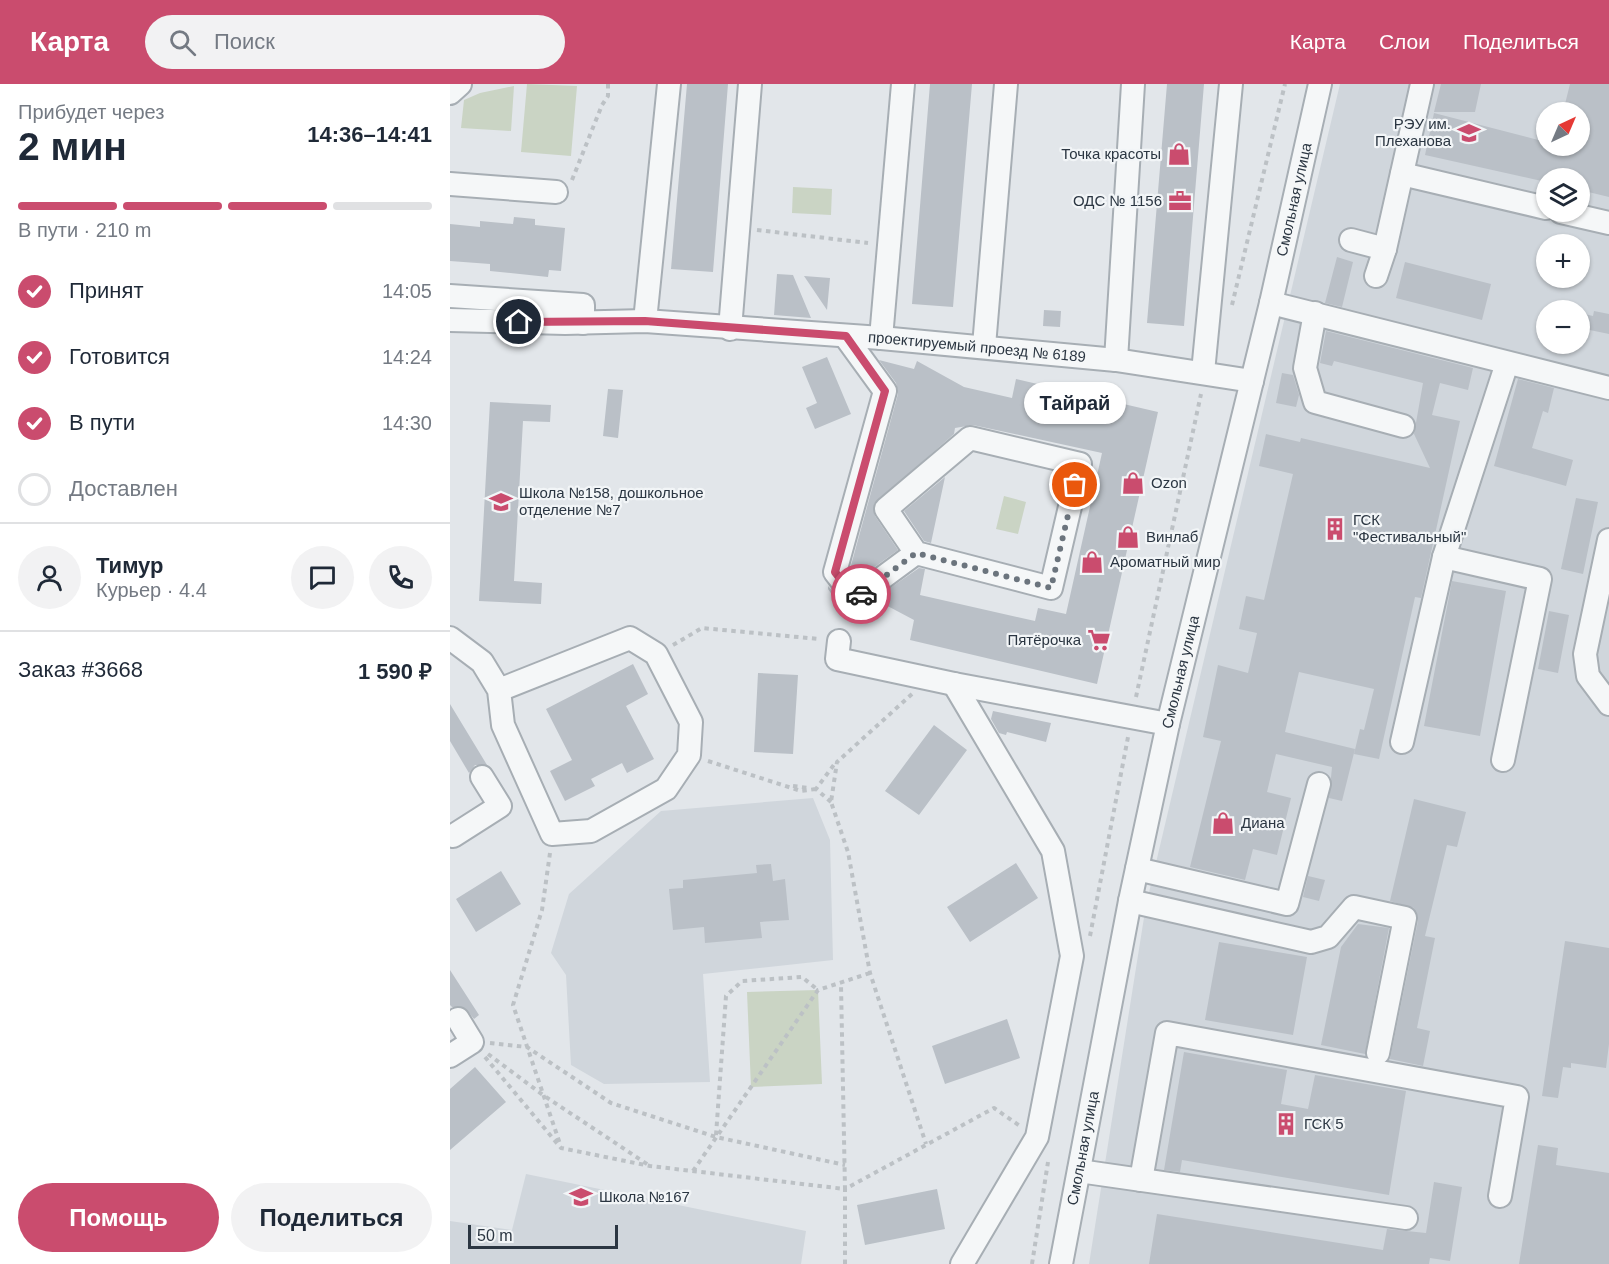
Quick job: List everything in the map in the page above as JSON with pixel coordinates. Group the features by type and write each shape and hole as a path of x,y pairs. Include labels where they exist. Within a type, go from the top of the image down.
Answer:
{"street":[{"path":"450,93 460,84"},
{"path":"645,321 669,84"},
{"path":"730,329 750,84"},
{"path":"881,338 903,84"},
{"path":"984,346 1006,84"},
{"path":"1116,360 1134,84"},
{"path":"1197,381 1231,84"},
{"name":"Смольная улица","path":"1061,1264 1130,901 1168,724 1271,303 1320,84"},
{"path":"1376,276 1385,249 1422,84"},
{"path":"1402,174 1536,206"},
{"path":"450,184 556,192"},
{"path":"1590,219 1609,223"},
{"path":"1351,240 1385,249"},
{"path":"450,296 583,304 583,323"},
{"path":"1271,303 1609,388"},
{"path":"1315,313 1305,368 1315,402 1403,426"},
{"name":"проектируемый проезд № 6189","path":"450,320 583,323 645,321 730,329 881,338 1116,360 1197,381 1252,381"},
{"path":"846,336 885,391 835,572 855,598 916,553"},
{"path":"1402,742 1444,557 1506,363"},
{"path":"970,438 1080,464 1051,588 916,553 886,509 970,438"},
{"path":"1609,540 1585,654 1588,676 1609,704"},
{"path":"1444,557 1540,579 1503,760"},
{"path":"450,638 482,662 499,690 503,725 552,834 591,831 666,789 689,755 691,722 656,654 630,638 499,690"},
{"path":"839,641 837,659 954,684 1168,724"},
{"path":"954,684 979,730 1053,851 1072,957 1037,1137 962,1264"},
{"path":"979,730 992,691"},
{"path":"451,834 500,806 482,777"},
{"path":"1137,869 1287,904 1319,784"},
{"path":"1130,901 1311,942 1328,936 1354,907 1405,918 1378,1053"},
{"path":"450,1056 472,1042 458,1019"},
{"path":"1141,1180 1167,1033 1517,1097 1500,1196"},
{"path":"1079,1171 1406,1218"}],"path":[{"path":"1230,316 1285,84"},
{"path":"738,228 889,246"},
{"path":"1132,716 1202,392 1197,381"},
{"path":"656,654 702,628 839,641"},
{"path":"689,755 801,791 816,789 837,762 930,679"},
{"path":"837,762 831,802 848,852 870,974 926,1144"},
{"path":"816,789 831,802"},
{"path":"552,834 542,910 513,1005 561,1148"},
{"path":"693,1171 818,990 841,985 870,974"},
{"path":"716,1137 726,996 742,981 802,977 818,990"},
{"path":"841,985 845,1264"},
{"path":"472,1042 561,1148 650,1166 845,1189 994,1108 1037,1137"},
{"path":"472,1042 527,1047 611,1103 716,1137 845,1165"},
{"path":"472,1042 543,1095 650,1166"}],"shaded area":[{"path":"1340,84 1609,84 1609,1264 1089,1264 1146,905"},
{"path":"813,798 830,840 833,960 703,974 710,1082 604,1084 571,1065 566,975 551,953 569,894 661,811"},
{"name":"Школа №167","path":"526,1174 806,1231 801,1264 450,1264 450,1221 512,1230"}],"green space":[{"path":"527,84 577,86 571,156 521,152"},
{"path":"514,86 511,131 461,128 464,100 480,93"},
{"path":"793,187 832,189 831,215 792,213"},
{"path":"1004,496 1026,502 1018,534 996,529"},
{"path":"818,990 822,1084 751,1087 747,992"}],"building":[{"path":"687,84 728,84 713,272 671,269"},
{"path":"930,84 972,84 953,307 912,304"},
{"path":"1167,84 1204,84 1184,326 1147,323"},
{"path":"1441,84 1481,84 1475,112 1434,112"},
{"name":"РЭУ им. Плеханова","path":"1570,84 1609,84 1609,197 1590,192 1590,168 1536,168 1536,180 1425,155 1434,113 1536,139 1536,156 1590,156 1590,102 1566,102"},
{"path":"514,217 535,219 535,225 565,228 561,271 549,270 548,277 490,271 490,264 450,261 450,224 480,227 480,221 513,224"},
{"path":"1337,257 1353,262 1342,307 1325,303"},
{"path":"1405,262 1491,284 1482,320 1396,298"},
{"path":"777,274 793,275 811,318 774,315"},
{"path":"804,276 830,278 827,310"},
{"path":"1044,310 1061,311 1060,327 1043,326"},
{"path":"1594,311 1609,314 1609,334 1590,330 1590,315 1593,316"},
{"path":"1326,331 1473,368 1468,390 1440,383 1432,415 1460,421 1421,598 1415,597 1379,759 1354,754 1360,729 1364,730 1374,689 1299,672 1285,732 1355,749 1342,801 1329,798 1332,767 1276,754 1267,792 1291,798 1277,855 1253,849 1245,880 1190,867 1221,741 1203,737 1218,665 1248,673 1257,633 1239,629 1246,596 1264,600 1293,474 1259,466 1266,434 1300,442 1301,438 1430,468 1414,434 1423,383 1334,361 1332,366 1320,363"},
{"path":"827,357 851,414 815,429 806,408 817,403 802,367"},
{"path":"879,360 914,369 917,361 964,387 1012,398 1016,379 1158,412 1097,684 910,640 914,620 880,602 852,623 828,589 828,586 849,610 857,611 919,568 925,569 920,595 1035,621 1038,608 1066,614 1102,453 973,425 955,428 954,434 874,504 875,516 898,550 858,579 850,569 898,394 896,383"},
{"path":"1282,373 1293,375 1299,395 1296,407 1276,403"},
{"path":"1518,379 1554,388 1548,413 1543,411 1532,448 1573,460 1566,486 1494,466"},
{"path":"608,389 623,390 618,438 603,436"},
{"name":"Школа №158, дошкольное отделение №7","path":"490,402 551,405 550,422 523,421 514,581 542,583 541,604 479,601"},
{"path":"945,477 931,543 924,541 904,511"},
{"path":"1576,498 1598,502 1583,574 1561,569"},
{"path":"1452,581 1506,591 1480,736 1424,726"},
{"path":"1549,611 1569,615 1558,673 1538,669"},
{"path":"633,664 648,694 626,706 654,759 627,773 622,763 591,779 595,786 565,801 550,771 572,760 546,709"},
{"path":"758,673 798,675 793,754 754,752"},
{"path":"450,704 487,765 475,765 469,773 450,741"},
{"path":"993,711 1051,723 1046,742 1007,732 1006,735 999,733 991,719"},
{"path":"934,725 967,750 919,815 885,791"},
{"path":"1414,799 1466,812 1457,847 1447,845 1425,936 1435,938 1417,1028 1430,1031 1423,1066 1390,1059 1418,921 1414,908 1390,901"},
{"path":"1016,863 1038,898 970,942 947,907"},
{"path":"771,864 773,881 785,879 789,920 760,922 762,938 705,943 704,927 673,930 669,889 683,888 683,880 757,873 756,865"},
{"path":"501,871 521,904 476,932 456,899"},
{"path":"1308,876 1325,880 1319,901 1303,897"},
{"path":"1358,924 1389,928 1365,1054 1321,1045 1341,947"},
{"path":"1565,941 1609,948 1609,1044 1606,1068 1571,1063 1571,1068 1563,1067 1558,1098 1542,1096"},
{"path":"1219,942 1307,957 1293,1035 1205,1020"},
{"path":"450,970 479,1015 474,1019 465,1008 450,1005"},
{"path":"1007,1019 1020,1058 945,1084 932,1046"},
{"name":"ГСК 5","path":"1184,1052 1287,1070 1281,1104 1308,1109 1315,1075 1406,1091 1389,1195 1182,1160 1180,1172 1164,1170"},
{"path":"475,1067 506,1102 450,1150 450,1089"},
{"path":"1538,1145 1558,1148 1556,1165 1609,1173 1609,1264 1519,1264"},
{"path":"1434,1182 1462,1187 1450,1261 1430,1258 1429,1264 1149,1264 1157,1214 1383,1250 1387,1229 1426,1233"},
{"path":"937,1189 945,1229 865,1245 857,1205"}],"way so far":[{"path":"861,594 916,553 1051,588 1075,485"}],"place":[{"name":"РЭУ им. Плеханова","path":"1469,133"},
{"name":"Точка красоты","path":"1179,154"},
{"name":"ОДС № 1156","path":"1180,201"},
{"name":"Ozon","path":"1133,483"},
{"name":"Тайрай","path":"1075,485"},
{"name":"Школа №158, дошкольное отделение №7","path":"501,502"},
{"name":"ГСК \"Фестивальный\"","path":"1335,529"},
{"name":"Винлаб","path":"1128,537"},
{"name":"Ароматный мир","path":"1092,562"},
{"name":"Пятёрочка","path":"1099,640"},
{"name":"Диана","path":"1223,823"},
{"name":"ГСК 5","path":"1286,1124"},
{"name":"Школа №167","path":"581,1197"}],"route":[{"path":"519,322 645,321 846,336 885,391 835,572 855,598 861,594"}]}
